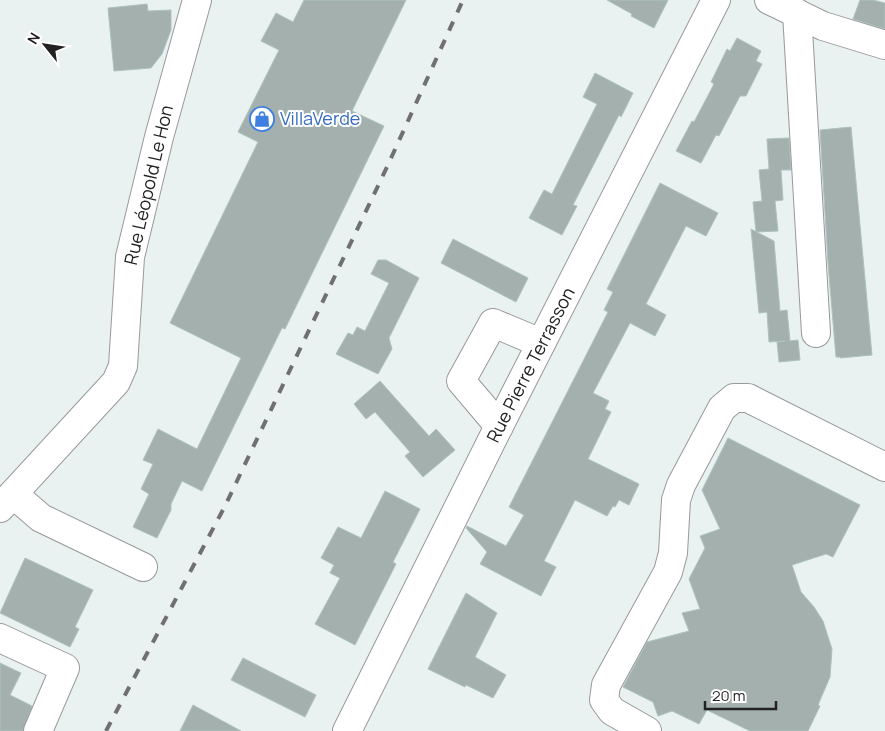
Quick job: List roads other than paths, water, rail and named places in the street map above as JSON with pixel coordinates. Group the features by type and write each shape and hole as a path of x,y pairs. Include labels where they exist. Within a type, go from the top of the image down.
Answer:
{"street":[{"name":"Rue Léopold Le Hon","path":"6,501 116,382 123,366 130,257 159,137 197,0"},
{"name":"Rue Pierre Terrasson","path":"347,731 499,426 716,0"},
{"path":"769,0 823,26 885,45"},
{"path":"797,13 816,333"},
{"path":"499,426 461,381 493,322 541,344"},
{"path":"647,731 612,711 604,700 606,685 668,572 673,553 676,500 681,485 722,408 734,398 748,398 885,467"},
{"path":"6,501 143,567"},
{"path":"0,638 65,668 38,731"}],"railway":[{"path":"106,731 225,506 387,167 463,0"}],"place":[{"name":"VillaVerde","path":"262,119"}]}
